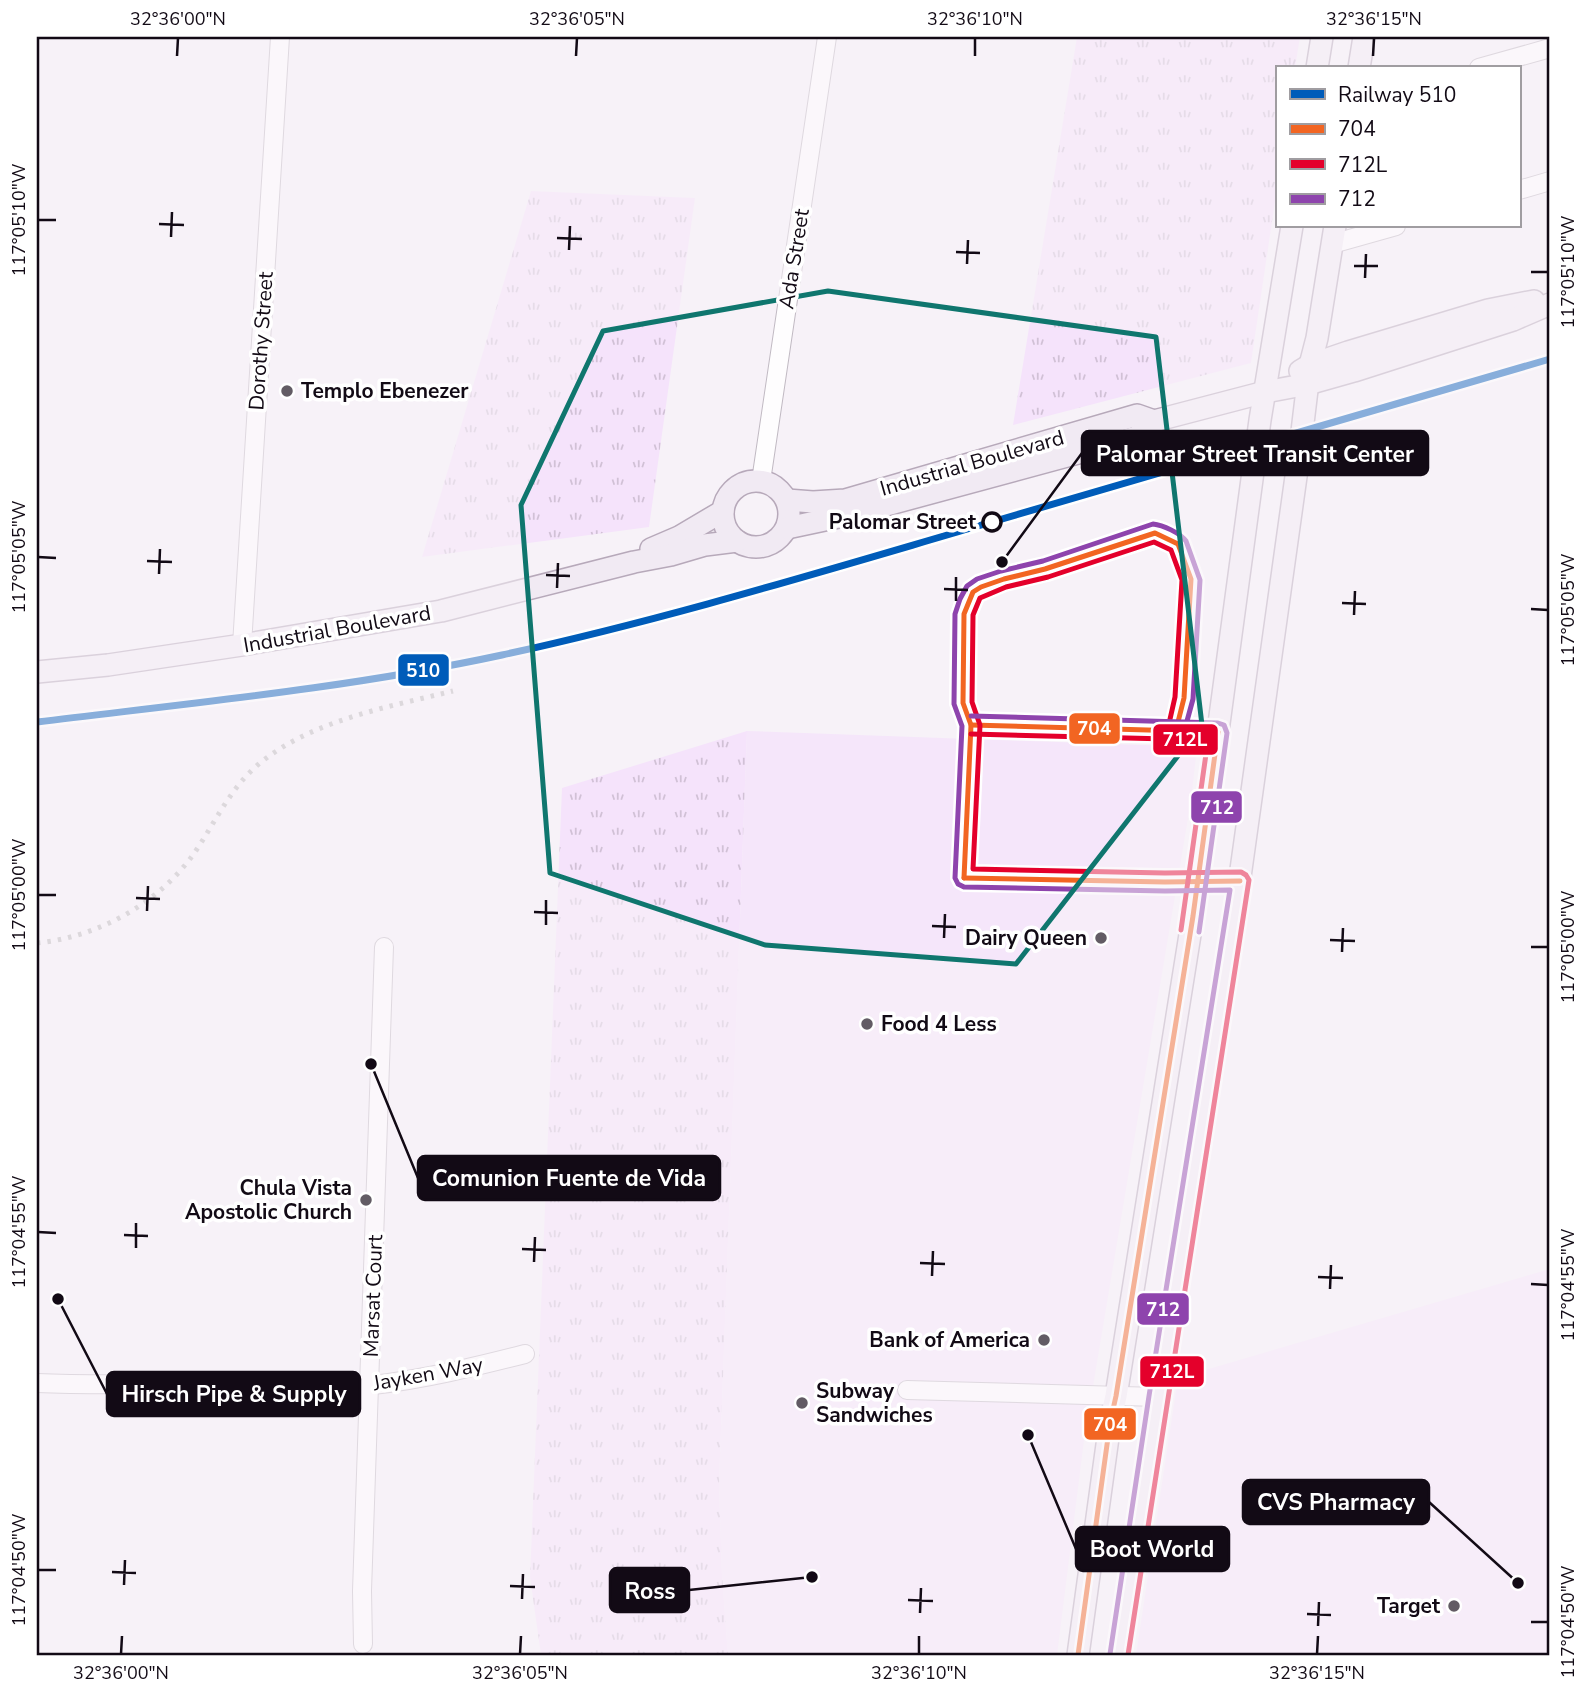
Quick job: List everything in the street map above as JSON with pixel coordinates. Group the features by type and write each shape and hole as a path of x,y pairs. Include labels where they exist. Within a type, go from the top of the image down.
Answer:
{"main road":[{"path":"1317,66 1322,37"},
{"path":"1359,66 1364,37"},
{"path":"1078,1655 1110,1423 1198,881 1260,419 1292,228"},
{"path":"1119,1655 1240,881 1309,375 1334,235"},
{"name":"Industrial Boulevard","path":"37,672 108,665 242,645 441,611 705,545 737,541 745,546 765,547 781,537 787,528 853,514 1137,437 1154,421 1265,392 1488,310 1550,298"},
{"name":"Industrial Boulevard","path":"1309,375 1354,371 1513,320 1550,304"},
{"name":"Industrial Boulevard","path":"787,500 845,500 1138,415 1154,421"},
{"name":"Industrial Boulevard","path":"634,562 650,550 679,537 723,511 726,500 740,485 761,481"},
{"path":"761,481 771,484 787,500 787,528"},
{"path":"723,511 724,523 737,541"}],"street":[{"name":"Dorothy Street","path":"242,645 279,37"},
{"name":"Ada Street","path":"761,481 827,37"},
{"path":"1486,66 1550,48"},
{"path":"1520,190 1550,181"},
{"path":"1334,235 1382,228"},
{"path":"964,878 1240,881"},
{"name":"Marsat Court","path":"363,1644 362,1591 384,947"},
{"name":"Jayken Way","path":"37,1383 370,1386 448,1374 525,1354"},
{"path":"906,1390 1158,1397"}],"highlighted area":[{"path":"828,291 1156,337 1202,725 1016,964 765,945 550,873 521,505 603,331"}],"shaded area":[{"path":"747,731 1197,747 1191,800 1084,1440 1057,1655 728,1655 719,1484"},
{"path":"1550,1269 1550,1655 1136,1655 1178,1378"}],"green space":[{"path":"1077,37 1300,37 1295,66 1276,66 1276,195 1251,363 1013,425"},
{"path":"531,191 695,198 649,527 422,557"},
{"path":"747,731 719,1484 728,1655 541,1655 530,1577 562,788"}],"railway":[{"path":"37,943 106,925 127,914 166,885 197,849 241,782 260,763 281,748 303,736 352,717 453,691"}],"rail line":[{"name":"510","path":"37,722 329,686 444,667 562,641 800,578 1550,359"}],"transit line":[{"name":"712","path":"1110,1654 1230,890 964,887 958,884 955,878 962,726 954,704 955,614 967,586 977,579 1043,561 1153,524 1180,535 1186,541 1200,580 1193,699 1184,732"},
{"name":"704","path":"964,878 971,725 963,703 964,614 973,592 1004,579 1045,569 1155,533 1178,544 1191,579 1184,698 1176,730"},
{"name":"712L","path":"1128,1655 1249,880 1241,872 973,869 980,725 972,702 973,615 980,598 1006,587 1048,577 1154,542 1171,550 1182,580 1175,697 1168,728"},
{"name":"712","path":"971,716 1224,725 1227,733 1199,932"},
{"name":"704","path":"971,725 1218,732"},
{"name":"704","path":"1078,1655 1110,1423 1193,916 1218,732"},
{"name":"712L","path":"971,734 1208,740 1181,930"},
{"name":"704","path":"964,878 1240,881"}],"place":[{"name":"Templo Ebenezer","path":"287,391"},
{"name":"Palomar Street","path":"992,522"},
{"name":"Palomar Street Transit Center","path":"1002,562"},
{"name":"Dairy Queen","path":"1101,938"},
{"name":"Food 4 Less","path":"867,1024"},
{"name":"Comunion Fuente de Vida","path":"371,1064"},
{"name":"Chula Vista Apostolic Church","path":"366,1200"},
{"name":"Hirsch Pipe & Supply","path":"58,1299"},
{"name":"Bank of America","path":"1044,1340"},
{"name":"Subway Sandwiches","path":"802,1403"},
{"name":"Boot World","path":"1028,1435"},
{"name":"Ross","path":"812,1577"},
{"name":"CVS Pharmacy","path":"1518,1583"},
{"name":"Target","path":"1454,1606"}]}
